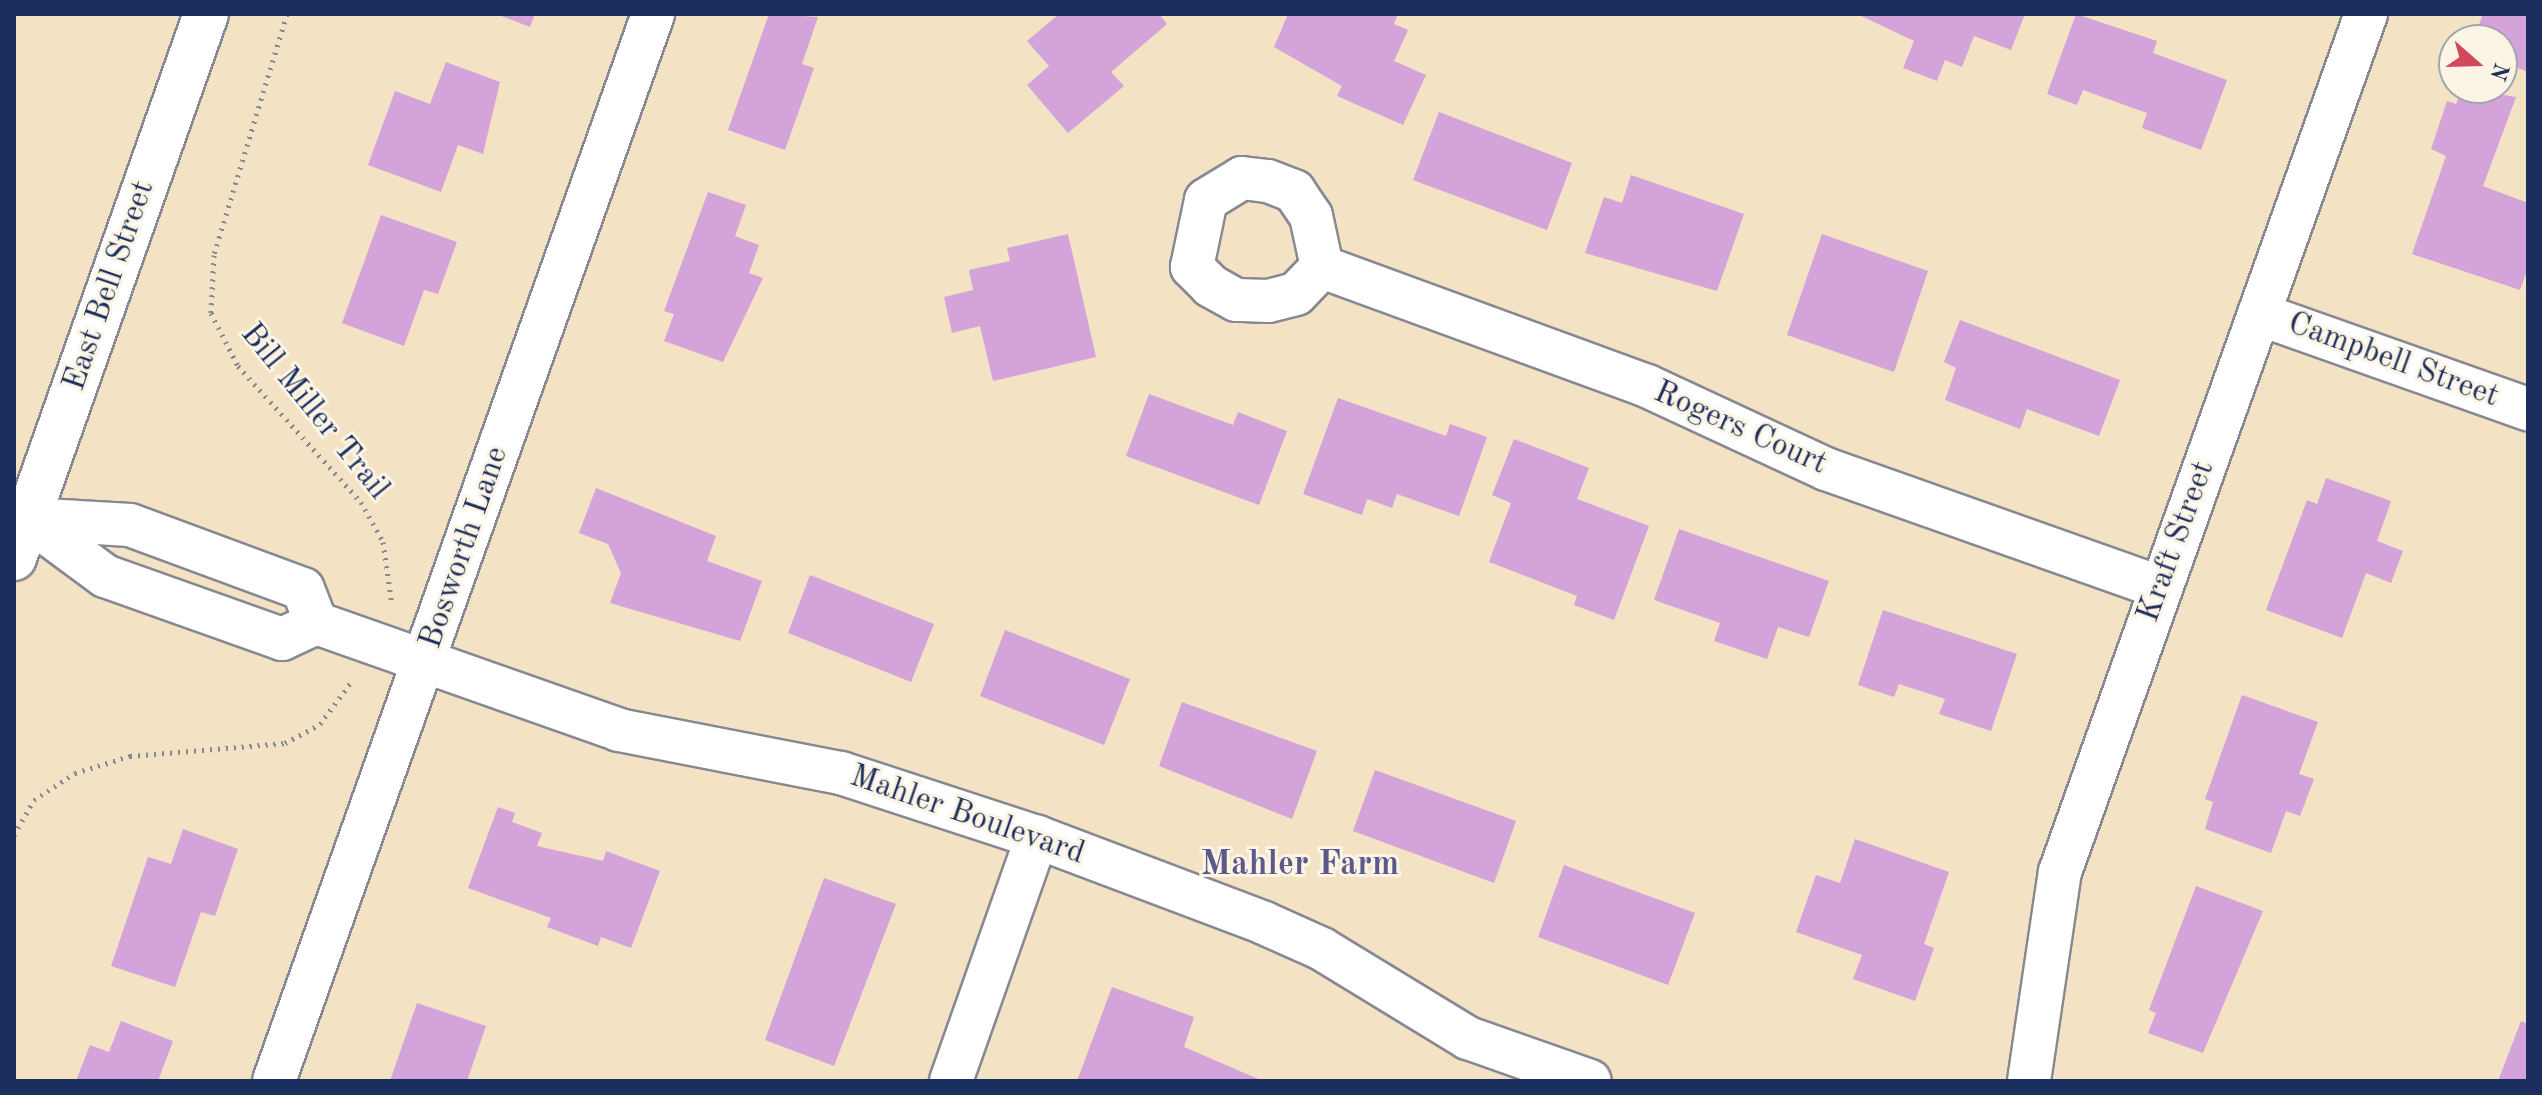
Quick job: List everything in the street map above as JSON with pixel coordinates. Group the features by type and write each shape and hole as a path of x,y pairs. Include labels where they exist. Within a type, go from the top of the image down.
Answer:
{"main road":[{"name":"East Bell Street","path":"21,539 206,14"}],"street":[{"name":"Bosworth Lane","path":"274,1081 653,14"},
{"name":"Kraft Street","path":"2029,1081 2060,872 2366,14"},
{"name":"Rogers Court","path":"1322,267 1647,386 1826,469 2160,587"},
{"name":"Campbell Street","path":"2259,314 2528,409"},
{"path":"130,525 303,589 316,623 282,639 105,576 21,539 130,525"},
{"name":"Mahler Boulevard","path":"316,623 619,730 841,773 1037,837 1264,923 1322,949 1468,1038 1590,1081"},
{"path":"951,1081 1037,837"}],"path":[{"name":"Bill Miller Trail","path":"14,835 34,800 96,765 238,751 303,735 343,701 392,604 383,542 340,474 238,366 211,313 214,255 287,14"}],"building":[{"path":"496,14 535,14 530,27"},
{"path":"769,14 818,17 802,64 814,68 785,150 728,130"},
{"path":"1059,14 1159,14 1167,24 1111,72 1124,86 1068,133 1027,85 1049,66 1027,41"},
{"path":"1288,14 1398,14 1394,24 1408,30 1394,61 1426,75 1403,125 1337,96 1342,86 1274,47"},
{"path":"1857,14 2025,14 2011,50 1974,36 1962,67 1945,60 1937,81 1903,68 1914,41"},
{"path":"2076,14 2157,41 2153,53 2227,80 2201,150 2142,128 2147,113 2083,90 2077,105 2047,94"},
{"path":"2483,14 2528,14 2528,72 2518,68 2518,24 2479,24"},
{"path":"446,62 500,82 483,154 458,145 441,192 368,165 395,91 430,104"},
{"path":"2446,104 2513,104 2483,186 2528,203 2528,268 2520,290 2412,254 2446,156 2431,149"},
{"path":"1439,112 1572,163 1547,230 1413,180"},
{"path":"1631,175 1744,214 1717,291 1585,253 1604,197 1622,203"},
{"path":"708,192 746,205 735,236 759,245 749,273 763,278 723,362 664,341 674,314 664,311"},
{"path":"381,215 457,242 438,294 424,290 404,346 342,323"},
{"path":"1068,234 1096,357 993,381 980,326 952,333 944,297 973,290 969,270 1010,261 1007,248"},
{"path":"1822,234 1928,271 1894,372 1787,335"},
{"path":"1960,320 2120,380 2099,436 2027,409 2020,429 1945,400 1956,368 1944,362"},
{"path":"1149,394 1233,425 1238,412 1287,431 1259,505 1126,456"},
{"path":"1338,398 1446,436 1450,424 1487,437 1459,516 1397,494 1392,508 1367,499 1362,515 1303,494"},
{"path":"1514,439 1589,468 1577,499 1649,526 1614,620 1574,605 1577,596 1489,562 1511,503 1492,495"},
{"path":"2326,478 2391,501 2377,541 2403,551 2391,583 2366,573 2342,638 2266,610 2307,500 2317,504"},
{"path":"596,488 716,536 707,561 762,581 740,641 610,603 621,573 608,544 579,533"},
{"path":"1679,529 1829,581 1809,637 1778,627 1767,659 1714,641 1720,623 1654,600"},
{"path":"810,575 934,624 911,682 788,633"},
{"path":"1883,610 2017,654 1991,731 1939,714 1945,699 1899,684 1894,697 1858,685"},
{"path":"1005,630 1130,679 1104,745 980,696"},
{"path":"2242,695 2318,722 2299,774 2314,779 2300,816 2286,811 2271,853 2205,829 2213,802 2205,799"},
{"path":"1182,702 1317,751 1292,819 1159,766"},
{"path":"1375,770 1516,821 1494,883 1353,831"},
{"path":"498,807 515,813 512,822 542,833 537,846 603,861 606,851 660,871 631,948 601,937 598,946 547,927 551,918 468,888"},
{"path":"183,829 238,849 215,916 201,912 175,987 111,966 148,857 171,864"},
{"path":"1855,839 1949,872 1924,944 1934,948 1915,1001 1853,979 1862,955 1796,932 1816,875 1840,883"},
{"path":"1564,865 1695,913 1668,985 1538,937"},
{"path":"824,878 896,904 834,1066 765,1040"},
{"path":"2196,886 2263,911 2203,1053 2148,1033 2156,1013 2149,1010"},
{"path":"1112,987 1194,1017 1184,1047 1263,1081 1077,1081"},
{"path":"417,1003 486,1026 467,1081 390,1081"},
{"path":"121,1021 173,1041 158,1081 76,1081 90,1045 109,1052"},
{"path":"2521,1021 2528,1024 2528,1081 2498,1081"}],"district":[{"name":"Mahler Farm","path":"1300,866"}]}
